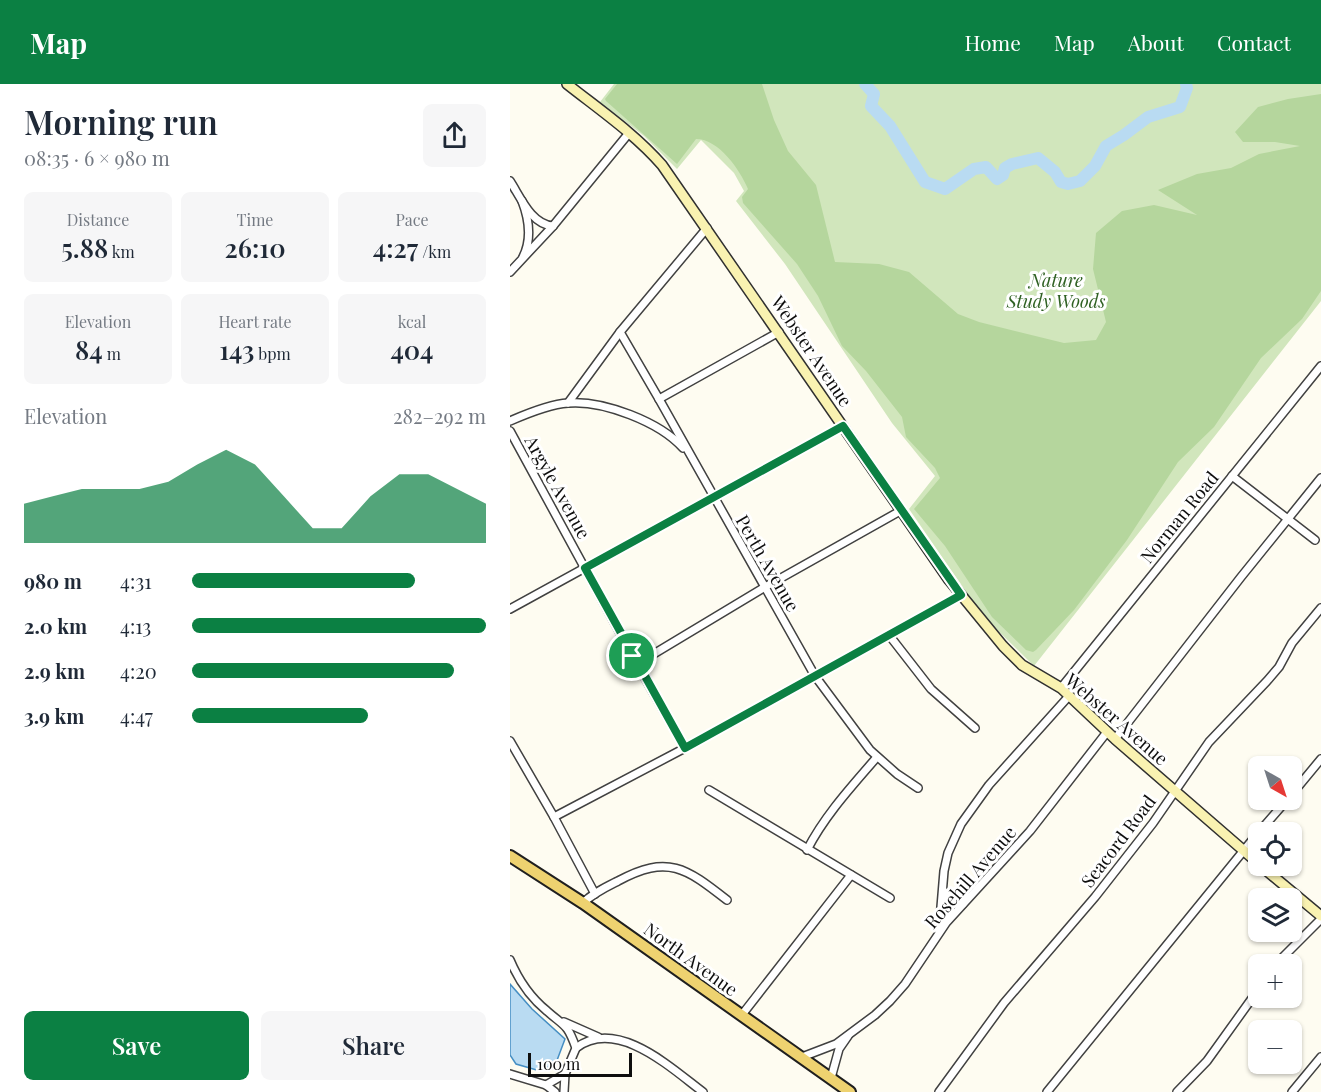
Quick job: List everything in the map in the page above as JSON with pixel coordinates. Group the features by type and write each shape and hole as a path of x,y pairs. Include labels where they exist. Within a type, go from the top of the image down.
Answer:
{"main road":[{"name":"North Avenue","path":"510,856 583,903 850,1092"}],"street":[{"name":"Webster Avenue","path":"567,84 629,134 662,165 961,595 1003,646 1022,665 1061,688 1107,732 1248,854"},
{"path":"510,272 553,226 629,134"},
{"path":"510,181 535,219 544,225 553,226"},
{"path":"517,267 525,253 529,232 522,201"},
{"path":"568,403 620,332 707,228"},
{"name":"Perth Avenue","path":"620,332 815,676 848,723 877,756 918,788"},
{"path":"659,399 779,332"},
{"name":"Norman Road","path":"1061,688 1321,366"},
{"path":"510,421 526,414 568,403 614,410 642,419 668,434 696,464"},
{"path":"510,609 843,426"},
{"name":"Argyle Avenue","path":"510,430 685,748"},
{"path":"1232,476 1315,540"},
{"path":"1115,739 1321,478"},
{"path":"637,664 765,587 902,510"},
{"path":"554,817 685,748 961,595"},
{"name":"Seacord Road","path":"939,1092 1004,1003 1095,897 1153,823 1209,742 1279,667 1292,643 1321,608"},
{"path":"889,635 931,689 975,728"},
{"path":"939,934 948,853 961,824 989,785 1069,696"},
{"name":"Rosehill Avenue","path":"801,1057 831,1046 890,1001 963,904 1030,831 1107,732"},
{"path":"510,741 595,894"},
{"path":"807,850 817,830 836,804 877,756"},
{"path":"1302,782 1321,759"},
{"path":"709,790 890,898"},
{"path":"1268,822 1279,810"},
{"path":"1047,1092 1248,845"},
{"path":"583,903 634,872 665,866 695,875 727,900"},
{"path":"741,1016 851,875"},
{"name":"Webster Avenue","path":"1274,876 1321,918"},
{"path":"943,890 948,897 963,904"},
{"path":"1286,954 1321,918"},
{"path":"510,960 523,985 537,1002 562,1021 600,1038"},
{"path":"1177,1092 1214,1052 1248,1004"},
{"path":"562,1021 570,1032 576,1048"},
{"name":"Rosehill Avenue","path":"831,1078 839,1049 848,1035"},
{"path":"564,1092 565,1074 576,1048 591,1039 600,1038 620,1040 645,1050 703,1092"},
{"path":"1292,1092 1321,1057"},
{"path":"510,1074 546,1085 555,1092"},
{"path":"546,1085 565,1074"}],"green space":[{"name":"Nature Study Woods","path":"614,84 1321,84 1321,301 1034,666 982,615 909,509 935,476 892,423 785,264 736,201 744,191 734,173 701,140 677,169 644,136 600,102"},
{"name":"Nature Study Woods","path":"617,84 762,84 774,120 788,151 816,185 835,262 879,264 909,272 958,314 979,322 1064,343 1096,340 1106,322 1093,269 1096,233 1122,211 1154,205 1197,215 1158,190 1197,174 1231,168 1259,154 1300,146 1275,142 1243,142 1235,132 1258,107 1321,94 1321,291 1302,319 1261,358 1214,427 1178,462 1127,540 1074,610 1036,650 1033,652 1026,650 992,617 945,546 914,509 940,478 935,468 906,437 902,417 866,371 842,346 818,296 797,264 743,203 742,197 748,189 740,173 728,157 705,140 696,139 677,164 606,101 605,99"}],"water":[{"path":"510,984 532,1009 565,1039 556,1063 540,1071 516,1064 510,1055"}],"waterway":[{"path":"865,84 874,94 871,106 890,126 925,182 945,189 974,169 986,167 997,179 1003,175 1005,168 1012,164 1038,158 1055,172 1061,182 1068,184 1080,181 1095,166 1106,146 1148,117 1180,107 1187,88 1186,84"}],"route":[{"path":"843,426 961,595 685,748 632,656 585,568 843,426"}]}
